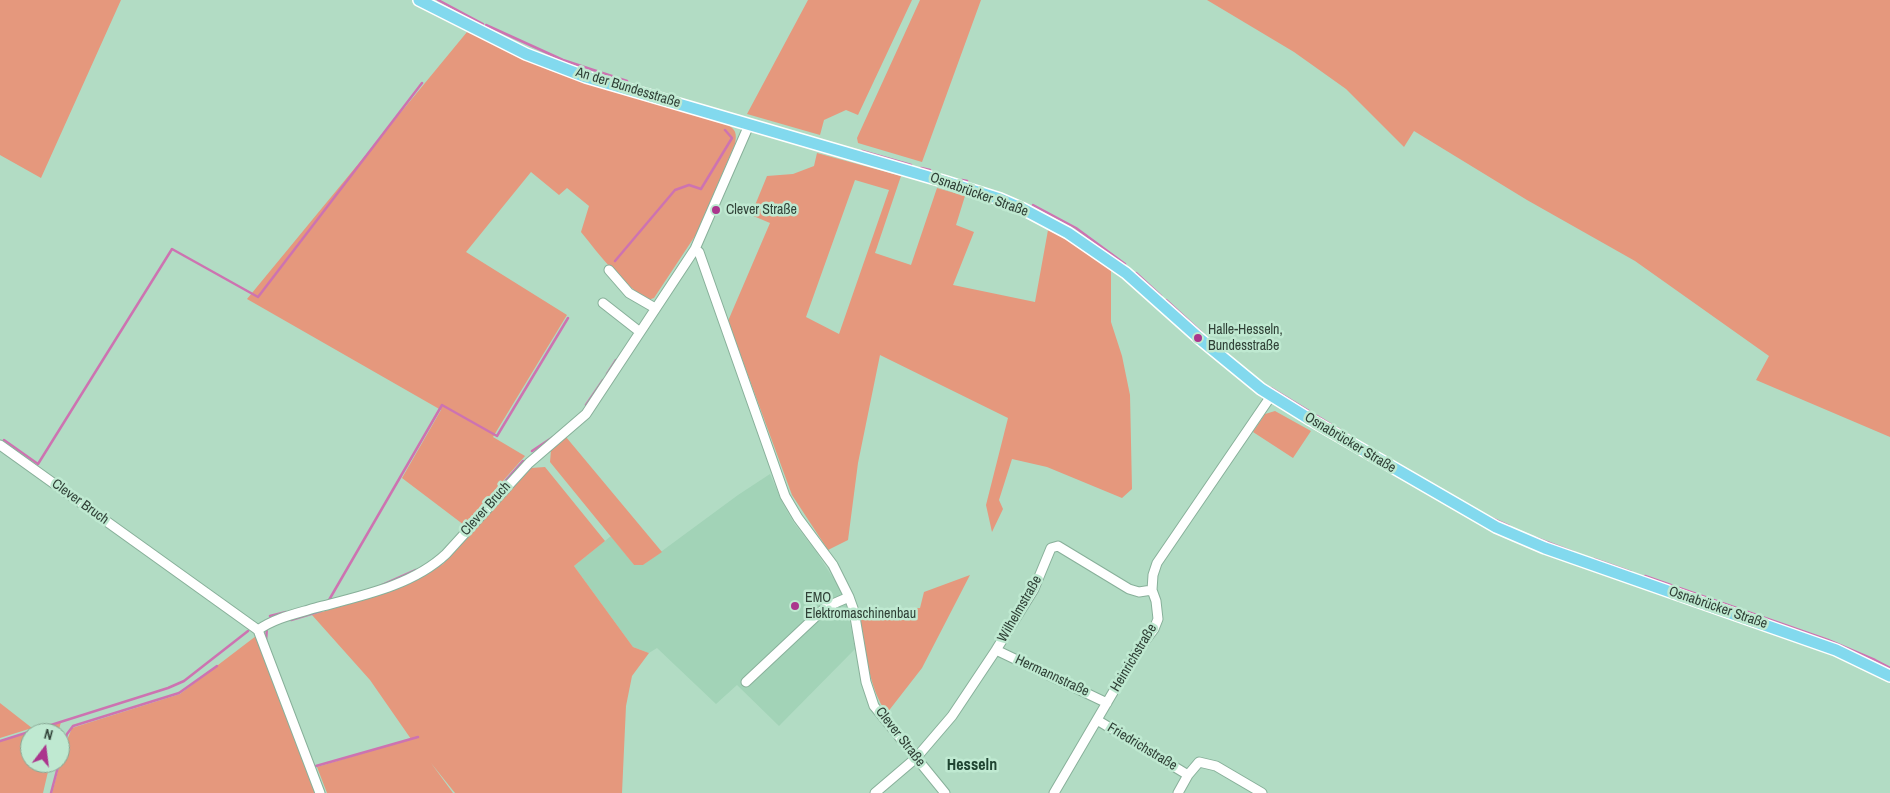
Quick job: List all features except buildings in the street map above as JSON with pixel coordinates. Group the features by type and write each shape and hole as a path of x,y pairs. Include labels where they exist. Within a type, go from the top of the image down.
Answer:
{"main road":[{"name":"An der Bundesstraße","path":"419,0 494,39 557,66 845,153"},
{"name":"Osnabrücker Straße","path":"845,153 1000,199 1068,233 1126,273 1222,358 1272,396 1496,527 1545,548 1827,647 1890,676"}],"street":[{"path":"695,249 749,125"},
{"name":"Clever Bruch","path":"0,445 258,630 278,619 390,586 435,564 529,463 586,414 695,249"},
{"name":"Clever Straße","path":"695,249 699,252 785,496 798,518 833,565 849,597 854,612 866,682 874,706 945,793"},
{"path":"609,270 629,293 655,308"},
{"path":"603,303 640,332"},
{"name":"Heinrichstraße","path":"1054,793 1136,653 1154,629 1158,618 1156,600 1152,590 1153,575 1157,563 1272,396"},
{"name":"Wilhelmstraße","path":"875,793 916,758 952,716 1034,589 1051,548 1058,546 1129,590 1139,592 1152,590"},
{"path":"746,682 826,607 849,597"},
{"path":"258,630 320,793"},
{"name":"Hermannstraße","path":"996,650 1107,703"},
{"name":"Friedrichstraße","path":"1097,720 1188,775 1199,762 1216,766 1262,793"},
{"path":"1178,793 1188,775"}],"shaded area":[{"path":"0,0 121,0 41,178 0,155"},
{"path":"808,0 912,0 858,115 846,110 824,120 820,135 747,114"},
{"path":"920,0 981,0 922,162 858,143 857,138"},
{"path":"1207,0 1890,0 1890,437 1756,380 1769,356 1635,261 1527,200 1414,131 1404,147 1346,89 1294,52"},
{"path":"467,32 549,70 599,87 726,124 734,130 736,137 735,144 697,233 654,298 648,300 629,285 612,269 581,232 589,206 567,188 559,195 531,172 466,252 567,315 493,437 525,456 464,525 402,478 441,410 247,299"},
{"path":"817,153 901,176 875,253 911,265 937,188 965,196 956,225 974,232 953,285 1035,302 1048,230 1064,238 1111,270 1111,322 1122,356 1130,395 1132,489 1122,498 1047,467 1012,459 999,500 1003,509 992,532 986,505 1008,418 880,355 858,463 848,540 828,550 792,495 728,321 770,223 751,215 767,176 793,174 814,166","holes":["855,180 889,190 839,334 806,317"]},
{"path":"1275,411 1311,431 1293,458 1253,432 1265,414"},
{"path":"566,437 662,552 643,565 634,565 550,462 551,450"},
{"path":"545,467 605,541 574,566 633,647 649,653 632,676 626,706 622,793 455,793 431,763 453,793 327,793 317,767 411,739 370,680 312,615 396,588 443,564 531,468"},
{"path":"770,474 783,504 794,523 815,550 845,596 855,649 779,726 737,685 716,704 657,648 649,653 633,647 574,566 611,536 634,565 643,565 738,495"},
{"path":"970,575 922,668 887,713 875,691 871,678 858,611 920,608 924,592"},
{"path":"256,636 317,793 52,793 57,773 70,773 70,733 72,728 180,694"},
{"path":"0,703 26,723 20,723 20,732 0,738"},
{"path":"20,735 20,773 48,773 43,793 0,793 0,741"}],"waterway":[{"path":"438,0 483,24"},
{"path":"486,25 563,60 627,81"},
{"path":"4,440 38,464 172,249 258,297 422,83"},
{"path":"615,261 675,190 689,185 701,189 732,138 725,130"},
{"path":"862,151 911,165"},
{"path":"921,168 930,170"},
{"path":"962,180 967,181"},
{"path":"1033,205 1076,228 1125,264"},
{"path":"1136,273 1161,296"},
{"path":"1166,300 1201,332"},
{"path":"327,601 442,405 497,436 568,318"},
{"path":"607,374 616,360"},
{"path":"586,405 603,380"},
{"path":"1271,388 1353,438"},
{"path":"532,451 553,437"},
{"path":"461,531 523,461"},
{"path":"1491,518 1509,526"},
{"path":"1536,538 1573,552"},
{"path":"438,566 447,558"},
{"path":"1594,559 1631,572"},
{"path":"380,586 416,570"},
{"path":"1645,576 1828,640 1890,668"},
{"path":"291,620 321,611"},
{"path":"270,616 286,612"},
{"path":"266,640 267,628"},
{"path":"0,741 168,688 184,681 248,631"},
{"path":"70,730 73,726 179,693 217,666"},
{"path":"316,766 418,737"},
{"path":"51,793 56,773"}],"place":[{"name":"Clever Straße","path":"716,210"},
{"name":"Halle-Hesseln, Bundesstraße","path":"1198,338"},
{"name":"EMO Elektromaschinenbau","path":"795,606"}],"district":[{"name":"Hesseln","path":"972,766"}]}
